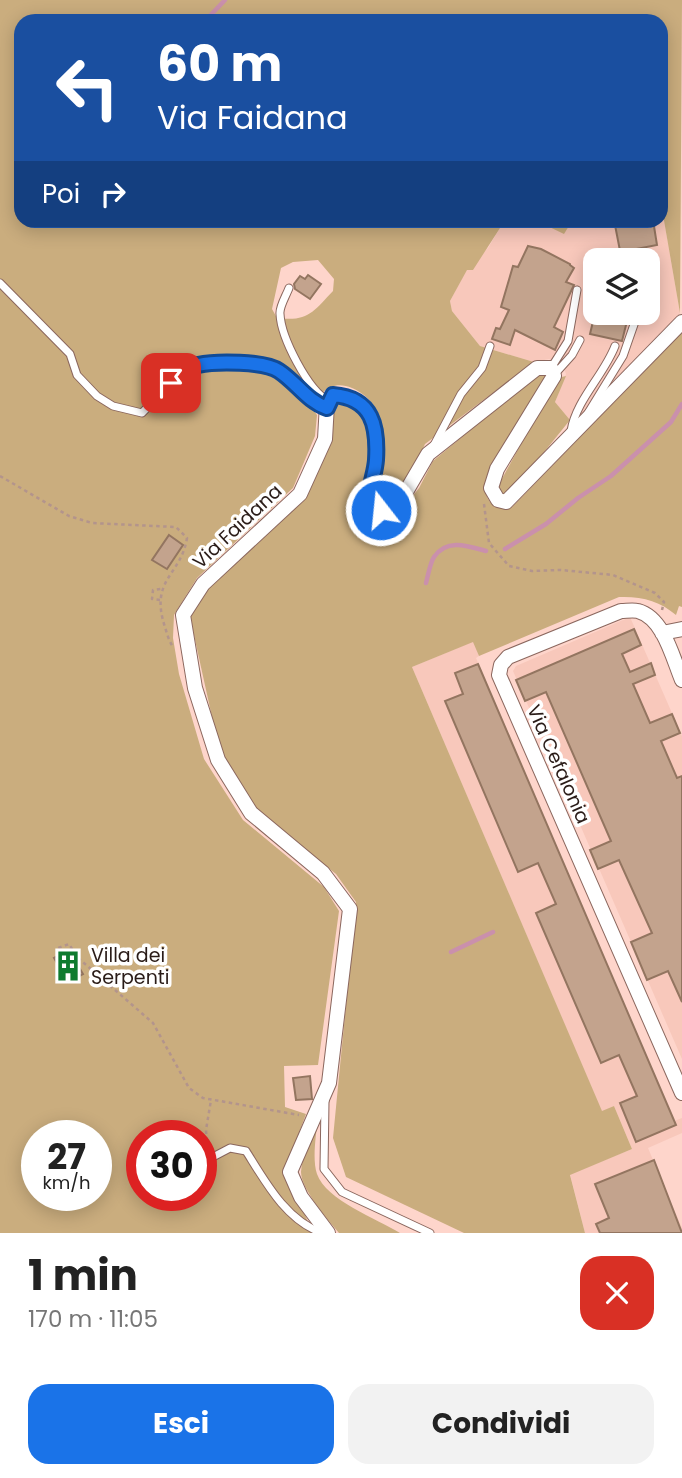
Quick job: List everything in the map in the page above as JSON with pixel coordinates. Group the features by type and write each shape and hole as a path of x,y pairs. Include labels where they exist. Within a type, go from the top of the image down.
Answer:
{"street":[{"path":"328,404 333,395 341,396 360,403 374,420 376,462 370,499 385,512 397,507 429,454 537,368 553,372 498,468 491,488 498,500 510,500 682,322"},
{"name":"Via Faidana","path":"328,404 325,439 300,494 202,584 183,615 195,688 218,760 251,813 323,873 350,909 329,1083 290,1172 300,1197 328,1233"},
{"name":"Via Cefalonia","path":"682,680 662,633 652,620 638,611 621,611 508,657 501,665 499,675 682,1093"},
{"path":"662,633 682,629"}],"lane":[{"path":"0,283 70,354 77,375 97,396 113,406 142,413 171,383 195,365 226,362 277,369 313,403 328,404"},
{"path":"289,288 279,313 288,341 311,387 328,404"},
{"path":"553,372 568,341 577,290"},
{"path":"584,424 589,407 611,379 623,356 634,325"},
{"path":"553,372 572,355 580,340"},
{"path":"433,451 433,443 461,394 482,369 490,346"},
{"path":"570,439 572,423 585,397 608,363 615,346"},
{"path":"325,1090 324,1169 342,1192 430,1233"},
{"path":"217,1155 230,1148 246,1152 286,1209 307,1227 322,1233"}],"path":[{"path":"0,477 69,516 92,523 176,527 187,538 184,553 162,588 160,611 171,646 191,659"},
{"path":"491,488 486,494 484,505 489,543 509,566 532,571 561,570 612,575 654,593 664,602 663,608"},
{"path":"160,600 152,599 153,590 162,588"},
{"path":"61,954 58,948 69,944 77,957 153,1023 189,1088 203,1098 312,1120"},
{"path":"208,1120 211,1100"}],"shaded area":[{"path":"0,0 682,0 680,313 665,228 668,228 668,14 14,14 14,228 500,228 473,270 467,270 450,301 452,311 480,346 534,362 425,444 403,491 390,506 377,501 382,437 375,408 366,397 352,388 340,385 322,393 314,385 301,393 317,415 315,436 293,488 197,578 174,615 173,638 179,674 204,759 243,820 324,887 339,911 318,1065 284,1066 285,1107 306,1114 285,1170 313,1233 0,1233","holes":["318,260 334,279 333,291 303,317 277,318 272,309 281,268 293,262"]},
{"path":"500,228 553,228 564,233 567,228 665,228 680,313 574,425 555,402 566,374 563,366 549,359 534,362 480,346 452,311 450,301 467,269 488,248"},
{"path":"552,228 568,228 564,234"},
{"path":"682,332 682,607 679,606 676,615 650,600 619,597 479,656 473,642 412,667 602,1111 614,1106 632,1149 570,1175 585,1233 464,1233 346,1177 333,1138 356,902 336,874 258,812 221,758 190,617 205,588 305,496 335,401 358,407 369,422 371,460 363,496 368,508 379,515 400,512 419,488 433,461 539,373 548,374 491,467 486,480 485,489 490,502 512,507"},
{"path":"566,376 555,402 570,420 511,493 503,494 498,486 557,378"},
{"path":"630,617 682,736 682,1059 513,671 516,666"},
{"path":"474,641 479,656 476,658 674,1121 682,1118 682,1133 648,1148 682,1233 585,1233 570,1174 632,1149 614,1106 602,1112 412,667"},
{"path":"318,1119 315,1162 322,1183 353,1208 400,1233 339,1233 316,1204 305,1187 301,1172 305,1152"}],"building":[{"path":"616,228 654,228 657,245 619,248"},
{"path":"528,246 541,249 574,268 566,282 574,285 554,327 563,332 555,350 515,330 510,345 492,339 496,328 500,329 509,310 501,307 513,266 518,267"},
{"path":"308,275 321,284 310,299 295,289 294,284 300,276 305,279"},
{"path":"592,325 626,325 622,341 590,334"},
{"path":"169,535 183,545 167,569 152,560"},
{"path":"634,629 641,645 622,654 630,672 651,663 655,675 633,684 650,723 672,714 680,733 661,741 677,778 682,776 682,1002 668,971 647,980 631,942 652,933 619,860 598,869 590,850 611,841 546,692 525,701 516,680"},
{"path":"478,664 676,1125 636,1142 620,1103 637,1096 619,1055 601,1063 536,913 556,904 538,863 518,872 445,701 463,694 455,673"},
{"name":"Villa dei Serpenti","path":"69,950 83,974 68,982 54,958"},
{"path":"310,1076 312,1099 296,1100 293,1078"},
{"path":"654,1160 682,1233 600,1233 596,1224 609,1218 595,1184"}],"waterway":[{"path":"212,14 225,0"},
{"path":"505,549 546,524 611,476 671,422 682,404"},
{"path":"426,583 433,560 445,547 458,545 486,551"},
{"path":"451,952 493,932"}],"place":[{"name":"Villa dei Serpenti","path":"68,966"}],"route":[{"path":"171,383 195,365 226,362 277,369 313,403 327,408 333,395 360,403 374,420 376,462 369,492 374,505 381,510"}]}
